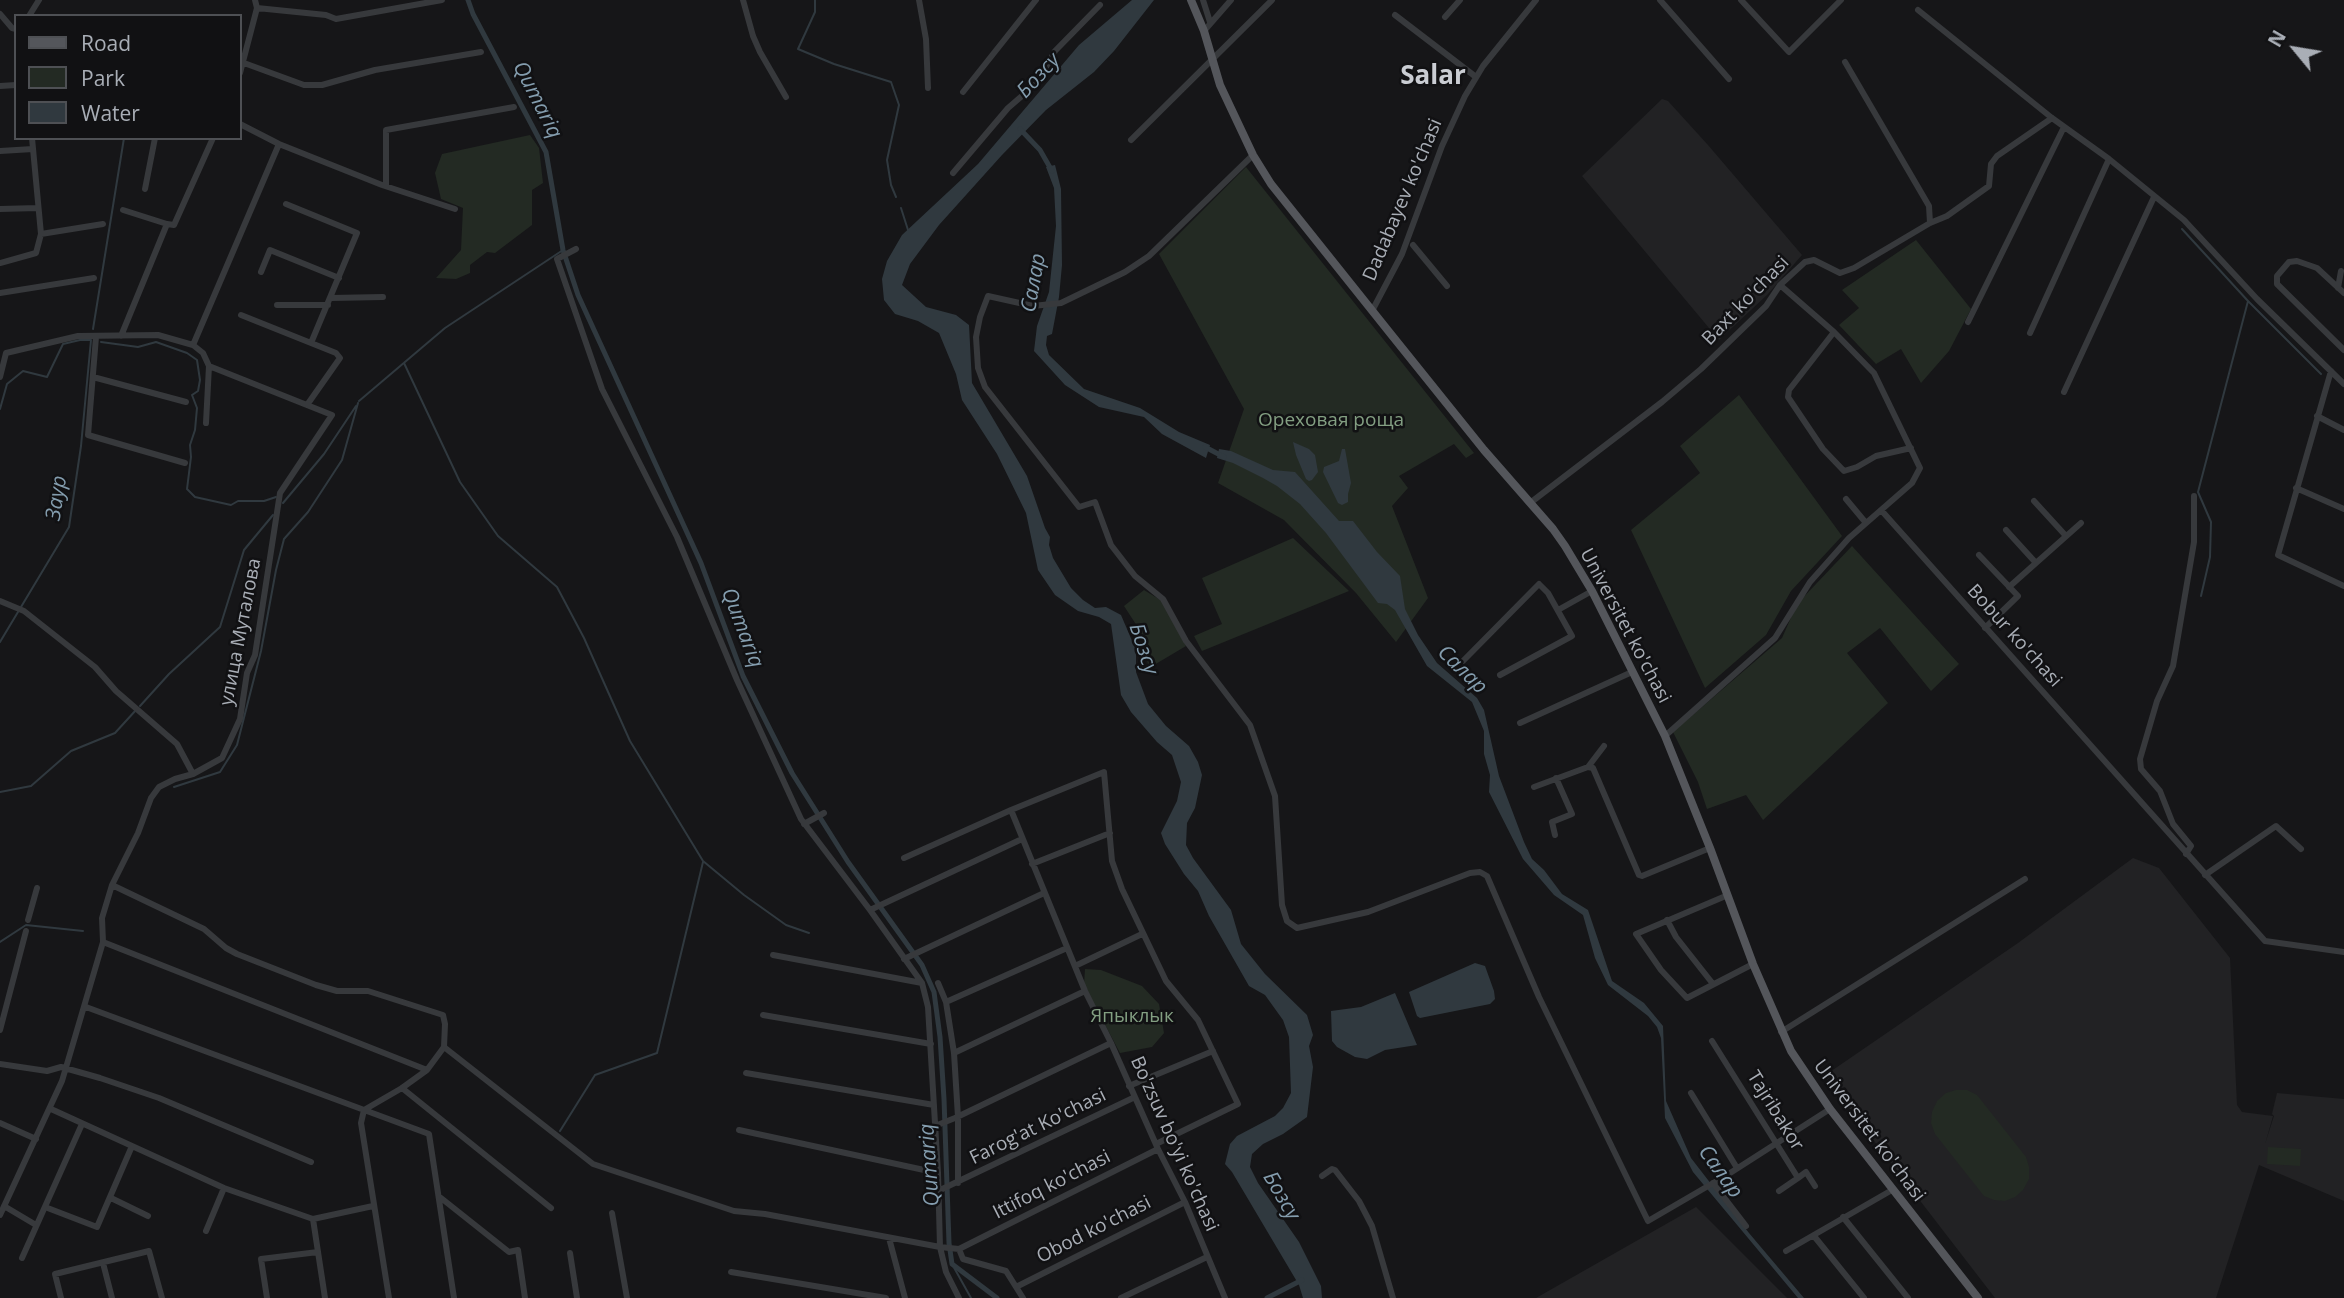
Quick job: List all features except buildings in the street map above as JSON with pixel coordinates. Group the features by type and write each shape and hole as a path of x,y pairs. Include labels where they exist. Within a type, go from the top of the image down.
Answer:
{"main road":[{"name":"Universitet ko'chasi","path":"1191,0 1204,31 1220,85 1253,155 1280,195 1372,311 1553,529 1592,592 1665,736 1781,1032 1803,1071 1830,1109 1978,1298"}],"street":[{"path":"242,68 243,48 256,4 337,19 442,0"},
{"path":"743,0 760,52 786,97"},
{"path":"919,0 926,38 928,88"},
{"path":"963,92 1036,0"},
{"path":"1203,0 1210,22"},
{"path":"1204,31 1231,0"},
{"path":"1131,140 1272,0"},
{"path":"1445,18 1460,0"},
{"name":"Dadabayev ko'chasi","path":"1372,311 1402,254 1453,122 1476,77 1536,0"},
{"path":"1660,0 1730,79"},
{"path":"1741,0 1789,52 1841,0"},
{"path":"953,173 1008,108 1037,83 1055,51 1100,5"},
{"path":"1918,10 2185,220 2257,299 2344,384"},
{"path":"0,15 14,28"},
{"path":"1395,15 1476,77"},
{"path":"244,63 304,85 322,85 375,70 481,52"},
{"path":"1844,62 1929,206 1930,223"},
{"path":"386,186 386,130 514,107"},
{"name":"Baxt ko'chasi","path":"1530,503 1691,377 1766,306 1780,285 1808,260 1817,261 1840,273 1854,268 1930,223 1947,216 1989,186 1991,164 1997,156 2052,118"},
{"path":"242,125 279,144 386,186 455,209"},
{"path":"1968,322 2064,127"},
{"path":"0,263 36,253 41,234 32,140"},
{"path":"145,188 155,140"},
{"path":"123,210 174,225 212,140"},
{"path":"193,345 279,144"},
{"path":"0,151 33,149"},
{"path":"1253,155 1149,256 1117,276 1061,303 1033,306 988,296 976,337 978,368 985,387 1079,507 1095,502 1111,545 1135,576 1163,599 1186,640 1250,725 1275,796 1282,905 1287,920 1297,928 1368,912 1470,873 1480,872 1487,876 1539,997 1648,1221 1830,1109"},
{"path":"2030,333 2109,159"},
{"path":"2064,392 2154,197"},
{"path":"286,204 357,233 311,343"},
{"path":"0,209 38,208"},
{"path":"41,234 103,224"},
{"path":"121,336 167,224"},
{"path":"1413,245 1447,286"},
{"path":"576,249 556,259 603,389 677,537 737,680 807,823 872,909 922,983 928,1007 931,1044 942,1247 946,1272 959,1298"},
{"path":"261,272 270,250 339,278"},
{"path":"2344,293 2317,268 2293,261 2277,276 2276,281 2344,350"},
{"path":"2338,288 2341,271"},
{"path":"0,293 94,278"},
{"path":"1665,736 1775,638 1810,582 1849,538 1918,475 1920,468 1874,373 1835,332 1780,285"},
{"path":"277,305 383,296"},
{"path":"209,366 307,405 340,358 336,353 242,315"},
{"path":"1835,332 1800,373 1789,390 1788,397 1823,449 1844,471 1876,456 1911,448"},
{"path":"0,377 6,353 78,336 158,335 193,345 203,353 209,366 206,424"},
{"path":"96,337 88,435 185,463"},
{"path":"2330,371 2278,555 2344,586"},
{"path":"93,377 186,402"},
{"name":"улица Муталова","path":"0,1215 51,1109 66,1069 103,942 102,918 112,886 138,833 151,798 159,787 174,779 193,774 222,758 240,719 247,673 255,655 280,493 332,415 307,405"},
{"path":"2317,416 2344,430"},
{"path":"2296,488 2344,509"},
{"path":"2186,854 2191,846 2173,824 2160,791 2141,769 2140,759 2157,701 2173,666 2194,542 2194,496"},
{"path":"1846,499 1867,523"},
{"path":"2034,501 2066,536"},
{"name":"Bobur ko'chasi","path":"1881,510 2265,941 2344,952"},
{"path":"2009,587 2081,523"},
{"path":"2006,530 2036,563"},
{"path":"1979,555 2018,596 1986,628"},
{"path":"1463,662 1539,584 1548,593 1572,636 1500,675"},
{"path":"1558,610 1592,592"},
{"path":"0,601 24,611 95,667 116,691 177,744 193,774"},
{"path":"1520,723 1632,671"},
{"path":"1534,787 1588,767 1604,746"},
{"path":"1588,767 1593,768 1639,875 1710,848"},
{"path":"904,858 1104,772 1112,861 1166,981 1198,1020 1213,1051 1129,1086"},
{"path":"1555,835 1550,825 1552,822 1572,814 1556,778"},
{"name":"Bo'zsuv bo'yi ko'chasi","path":"1011,810 1085,991 1185,1202 1225,1298"},
{"path":"807,823 824,813"},
{"path":"2205,875 2276,826 2301,849"},
{"path":"1032,864 1110,833"},
{"path":"872,909 1022,839"},
{"path":"1781,1032 2025,879"},
{"path":"112,886 204,929 237,954 316,985 337,991 369,991 407,1005 441,1012 445,1019 444,1047 427,1070 364,1110 361,1123 389,1298"},
{"path":"28,920 37,888"},
{"path":"905,958 1044,894"},
{"path":"1728,895 1636,934 1661,970 1686,998 1754,964"},
{"path":"1667,920 1676,937 1713,984"},
{"path":"0,1030 26,930"},
{"path":"1075,966 1143,934"},
{"path":"103,942 427,1070"},
{"path":"946,1002 1067,948"},
{"path":"773,956 922,983"},
{"path":"938,983 946,1002 954,1053 956,1183"},
{"path":"954,1053 1085,991"},
{"path":"86,1007 429,1134 454,1298"},
{"path":"763,1015 931,1044"},
{"name":"Tajribakor","path":"1712,1041 1798,1178 1779,1191"},
{"path":"935,1126 957,1118 1111,1043"},
{"path":"444,1047 593,1164 734,1211 765,1214 956,1249 963,1259 1006,1271 1023,1298"},
{"name":"Ittifoq ko'chasi","path":"956,1249 1238,1104 1213,1051"},
{"path":"0,1064 47,1071 66,1069 159,1098 311,1162"},
{"path":"746,1073 934,1105"},
{"path":"402,1088 551,1208"},
{"path":"1692,1093 1737,1168"},
{"name":"Farog'at Ko'chasi","path":"939,1191 1135,1097"},
{"path":"51,1109 224,1188 313,1219 373,1206"},
{"path":"0,1123 36,1139"},
{"path":"22,1258 82,1124"},
{"path":"739,1130 938,1173"},
{"path":"45,1207 97,1227 132,1146"},
{"path":"1322,1176 1332,1169 1335,1170 1359,1201 1372,1226 1393,1298"},
{"path":"1798,1178 1805,1172 1815,1186"},
{"path":"1713,1183 1746,1226"},
{"path":"206,1231 224,1188"},
{"path":"1786,1251 1892,1190"},
{"path":"111,1198 148,1216"},
{"path":"440,1198 509,1252 518,1250 525,1298"},
{"name":"Obod ko'chasi","path":"1016,1287 1185,1202"},
{"path":"4,1206 36,1225"},
{"path":"612,1213 627,1298"},
{"path":"1843,1217 1908,1298"},
{"path":"313,1219 325,1298"},
{"path":"1814,1236 1864,1298"},
{"path":"889,1238 905,1298"},
{"path":"61,1298 55,1274 149,1251 162,1298"},
{"path":"267,1298 261,1258 318,1252"},
{"path":"570,1253 577,1298"},
{"path":"1121,1298 1208,1257"},
{"path":"103,1263 112,1298"},
{"path":"731,1272 886,1298"}],"shaded area":[{"path":"1662,99 1668,101 1708,145 1802,255 1767,295 1719,340 1582,176"},
{"path":"2133,858 2159,868 2230,958 2237,1105 2242,1112 2273,1116 2265,1144 2274,1116 2272,1114 2277,1093 2344,1099 2344,1201 2259,1165 2216,1298 1995,1298 1824,1076 2018,943"},
{"path":"1696,1207 1787,1298 1536,1298"}],"green space":[{"path":"530,135 539,148 543,183 532,190 532,225 495,253 487,252 470,265 470,273 456,279 436,278 461,250 463,208 441,199 435,173 442,154"},
{"name":"Ореховая роща","path":"1246,167 1474,453 1466,458 1454,444 1399,476 1408,488 1392,506 1428,598 1396,642 1356,593 1284,520 1218,483 1244,409 1159,254"},
{"path":"1916,240 1971,309 1949,351 1921,383 1901,349 1876,364 1839,325 1859,308 1842,290"},
{"path":"1739,395 1842,536 1791,591 1766,635 1705,688 1631,530 1700,473 1680,446"},
{"path":"1293,538 1349,591 1202,651 1194,636 1222,624 1202,578"},
{"path":"1852,546 1959,664 1931,691 1880,628 1847,653 1888,703 1763,820 1746,795 1707,809 1698,782 1673,732 1782,638 1797,604"},
{"path":"1144,590 1162,601 1186,646 1149,668 1139,629 1124,606"},
{"name":"Япыклык","path":"1085,969 1101,970 1142,986 1159,1004 1164,1033 1152,1047 1120,1053 1084,985"},
{"path":"1967,1090 1977,1095 2026,1157 2029,1179 2015,1197 2005,1201 1984,1196 1935,1134 1931,1123 1937,1101 1946,1093"},
{"path":"2268,1147 2301,1149 2300,1166 2267,1164"}],"water":[{"name":"Бозсу","path":"1132,0 1154,0 1094,72 1046,110 939,225 910,264 902,285 926,307 956,315 969,325 972,383 1027,476 1050,537 1049,545 1053,558 1071,588 1083,600 1095,608 1106,607 1121,615 1136,650 1136,672 1148,704 1166,726 1189,746 1198,762 1202,775 1195,808 1187,823 1186,845 1231,910 1241,944 1265,974 1307,1015 1313,1035 1309,1046 1313,1067 1307,1117 1263,1144 1252,1154 1250,1167 1299,1242 1321,1286 1322,1298 1303,1298 1299,1285 1225,1164 1230,1144 1237,1136 1275,1116 1291,1093 1289,1037 1283,1020 1265,995 1249,986 1209,916 1198,891 1165,844 1161,833 1177,801 1181,782 1172,755 1131,712 1121,695 1111,624 1099,617 1078,611 1055,595 1038,570 1026,513 997,454 962,400 956,374 939,333 918,321 895,314 884,300 882,279 887,261 902,235 978,164 1079,45"},
{"name":"Салар","path":"1055,165 1061,189 1062,265 1052,334 1047,336 1049,355 1084,389 1140,408 1179,432 1210,445 1206,458 1162,434 1144,417 1099,407 1065,385 1034,351 1037,326 1049,292 1056,226 1054,188 1046,167"},
{"path":"1293,442 1309,449 1315,455 1318,472 1312,480 1306,479"},
{"name":"Салар","path":"1219,449 1231,451 1273,470 1295,472 1339,521 1353,521 1400,576 1405,609 1418,635 1437,663 1477,698 1484,710 1499,776 1532,859 1562,894 1588,910 1612,981 1644,1003 1663,1026 1666,1101 1691,1158 1804,1298 1798,1298 1693,1172 1665,1118 1661,1038 1657,1027 1648,1016 1608,985 1595,958 1583,915 1554,895 1523,859 1489,792 1490,775 1484,754 1484,731 1472,702 1427,666 1395,610 1387,604 1378,603 1326,533 1300,504 1263,478 1217,458"},
{"path":"1342,449 1345,449 1351,483 1348,502 1342,505 1338,503 1323,472 1324,467 1339,461"},
{"path":"1475,963 1485,966 1494,991 1495,999 1490,1004 1420,1018 1417,1016 1409,992"},
{"path":"1395,993 1417,1045 1385,1050 1367,1059 1355,1057 1337,1047 1332,1041 1331,1011 1361,1007"}],"waterway":[{"name":"Qumariq","path":"468,0 546,152 563,250 578,295 701,563 743,676 792,773 848,862 922,965 934,992 940,1037 952,1264 997,1298"},
{"path":"815,0 815,12 798,49 891,82 899,105 887,160 896,197"},
{"name":"Салар","path":"1020,129 1040,150 1052,171"},
{"name":"Заур","path":"93,329 124,140"},
{"path":"901,208 908,230"},
{"path":"2182,229 2248,301 2321,374"},
{"path":"359,401 445,328 563,250"},
{"path":"2201,596 2210,557 2211,522 2198,492 2248,301"},
{"name":"Заур","path":"0,409 7,384 23,371 47,377 63,344 91,340 81,446 69,527 0,642"},
{"path":"101,342 138,347 156,342 187,353 197,360 200,380 198,391 192,395 197,408 195,430 190,445 187,489 195,497 231,505 238,501 264,501 276,497"},
{"path":"404,363 460,482 498,536 557,587 584,638 630,741 703,861 786,925 809,933"},
{"path":"174,787 220,772 237,745 261,651 284,539 308,512 342,460 358,403"},
{"path":"283,503 324,454 356,406"},
{"name":"Салар","path":"1205,447 1224,457"},
{"path":"140,706 169,674 220,627 244,550 273,515"},
{"path":"0,792 31,786 71,751 115,733 136,710"},
{"path":"560,1131 595,1075 657,1053 703,862"},
{"path":"0,942 26,925 83,931"},
{"path":"952,1264 971,1298"},
{"path":"1267,1298 1302,1280"}],"district":[{"name":"Salar","path":"1433,77"}]}
